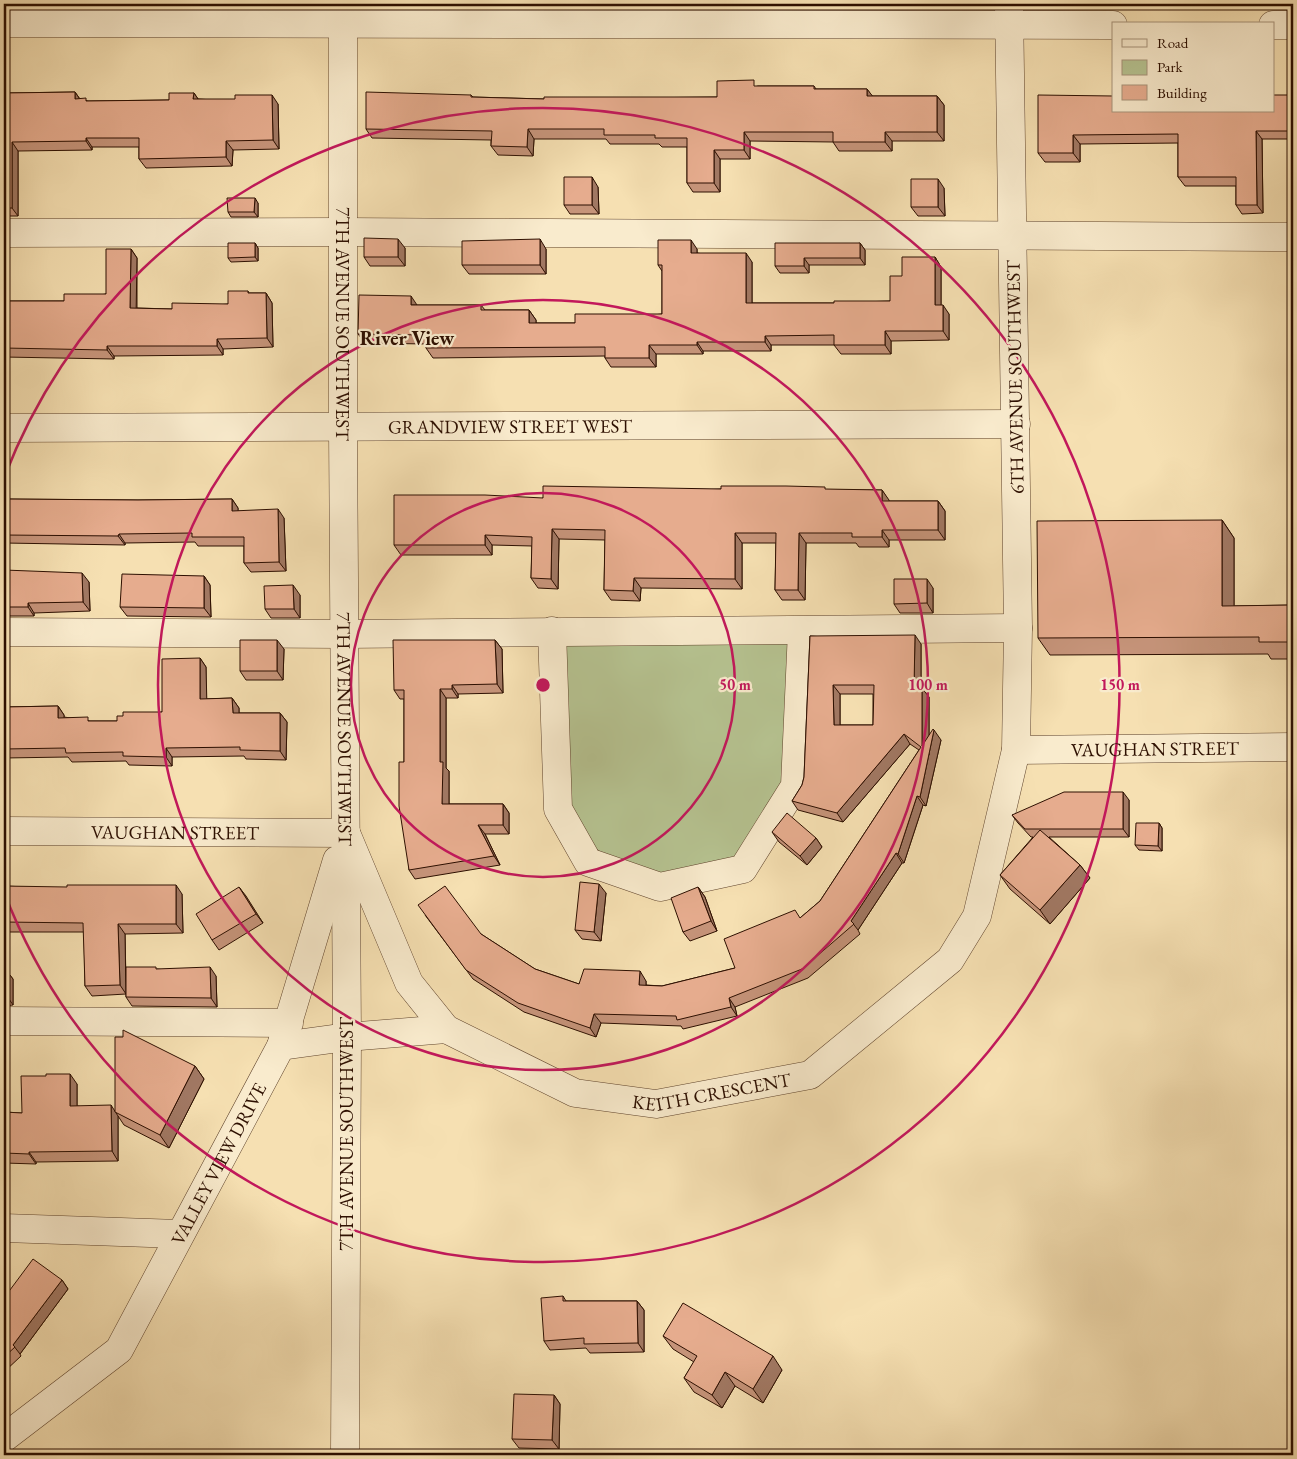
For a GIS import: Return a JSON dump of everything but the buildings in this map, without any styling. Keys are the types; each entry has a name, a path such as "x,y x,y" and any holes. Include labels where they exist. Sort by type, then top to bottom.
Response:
{"street":[{"path":"4,23 343,14 1009,14 1112,24"},
{"name":"7TH AVENUE SOUTHWEST","path":"343,14 342,427 347,1038 345,1455"},
{"name":"6TH AVENUE SOUTHWEST","path":"1009,14 1018,628 1016,750"},
{"path":"1274,25 1293,25"},
{"path":"4,233 343,232 1293,237"},
{"name":"GRANDVIEW STREET WEST","path":"4,428 1016,424"},
{"path":"4,632 344,634 1018,628"},
{"path":"552,631 558,809 588,862 660,887 743,869 795,786 802,631"},
{"name":"VAUGHAN STREET","path":"1016,750 1293,747"},
{"name":"KEITH CRESCENT","path":"346,832 409,983 446,1029 575,1093 656,1104 810,1075 950,960 978,916 1016,750"},
{"name":"VAUGHAN STREET","path":"4,831 346,832"},
{"name":"VALLEY VIEW DRIVE","path":"4,1438 119,1350 285,1034 346,832"},
{"path":"4,1021 347,1038 446,1029"},
{"path":"4,1228 180,1234"}],"green space":[{"path":"790,636 792,765 780,806 730,862 672,877 613,863 585,839 568,799 565,637"}],"district":[{"name":"River View","path":"407,338"}]}
